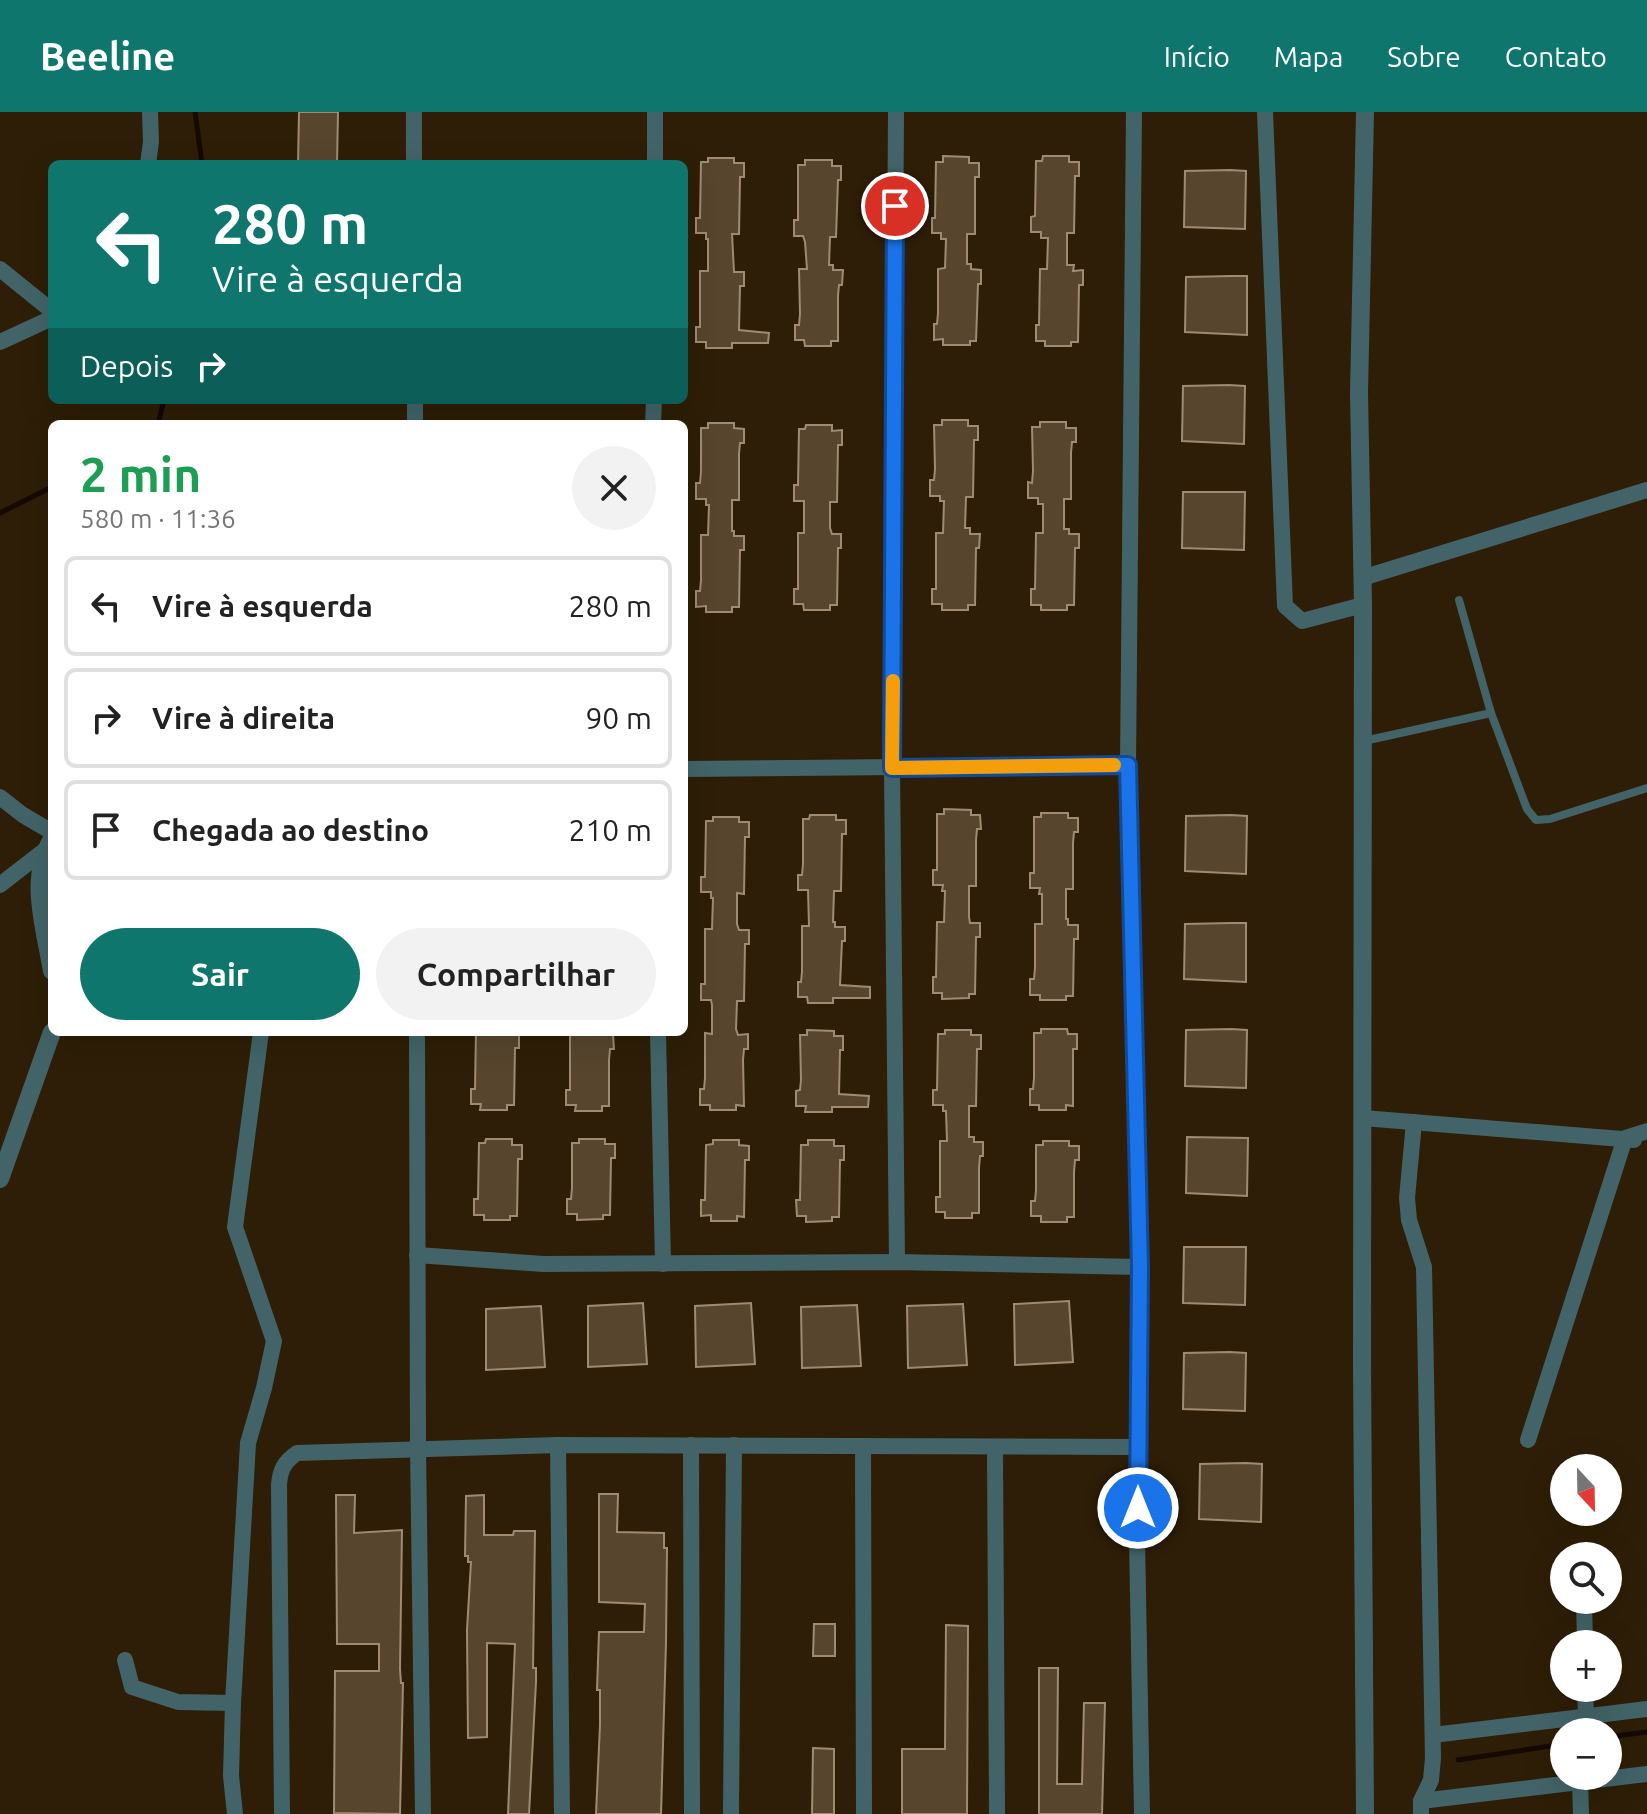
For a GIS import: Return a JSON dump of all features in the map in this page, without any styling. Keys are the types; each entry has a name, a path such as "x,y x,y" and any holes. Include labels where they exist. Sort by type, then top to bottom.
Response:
{"street":[{"path":"149,160 150,112"},
{"path":"414,112 414,160"},
{"path":"655,112 655,160"},
{"path":"896,112 892,768 897,1262"},
{"path":"1134,112 1128,765 1140,1267 1138,1447 1142,1814"},
{"path":"1265,112 1285,606 1302,621 1363,605"},
{"path":"1365,112 1359,393 1363,605 1365,1814"},
{"path":"0,269 48,308"},
{"path":"0,342 48,320"},
{"path":"1362,578 1647,490"},
{"path":"688,769 1128,765"},
{"path":"0,797 48,838"},
{"path":"0,885 48,842"},
{"path":"48,846 41,865 39,889 48,946"},
{"path":"0,1179 51,1036"},
{"path":"235,1814 231,1776 233,1703 248,1443 274,1341 235,1227 260,1036"},
{"path":"417,1036 423,1814"},
{"path":"658,1036 663,1264"},
{"path":"1363,1118 1647,1142"},
{"path":"1414,1122 1407,1198 1409,1220 1424,1267 1433,1735 1431,1780 1421,1808 1550,1787"},
{"path":"1625,1138 1647,1131"},
{"path":"1528,1440 1625,1138"},
{"path":"417,1255 543,1264 897,1262 1140,1267"},
{"path":"282,1814 280,1471 297,1453 558,1445 1138,1447"},
{"path":"558,1445 562,1814"},
{"path":"691,1445 692,1814"},
{"path":"731,1814 734,1445"},
{"path":"863,1446 864,1814"},
{"path":"995,1447 997,1814"},
{"path":"125,1660 132,1687 178,1702 233,1703"},
{"path":"1586,1702 1586,1716"},
{"path":"1433,1735 1647,1709"},
{"path":"1622,1777 1647,1774"},
{"path":"1580,1790 1581,1814"}],"lane":[{"path":"1459,600 1491,713 1527,809 1536,820 1550,819 1647,788"},
{"path":"1363,741 1491,713"}],"building":[{"path":"299,112 338,112 337,160 298,160"},
{"path":"943,156 969,157 969,163 979,163 979,177 975,177 975,234 967,234 967,264 971,264 971,269 981,270 976,341 970,341 970,345 943,345 943,339 934,340 938,313 938,269 945,268 946,239 941,239 941,233 932,233 932,218 935,218 936,162 943,162"},
{"path":"1043,156 1069,156 1069,162 1079,162 1079,176 1075,176 1074,233 1067,233 1067,265 1074,265 1073,271 1083,270 1083,285 1079,285 1078,342 1071,342 1071,346 1045,346 1045,341 1036,341 1040,269 1047,269 1048,238 1041,238 1041,232 1031,232 1031,217 1035,216 1036,161 1042,161"},
{"path":"708,158 734,158 734,163 744,163 744,177 740,177 739,234 732,234 734,272 744,272 744,286 740,286 739,330 769,333 768,343 732,343 732,348 706,348 706,342 696,342 696,327 700,327 700,271 708,271 708,239 706,233 696,233 696,218 700,218 701,162 708,162"},
{"path":"805,160 832,160 832,166 841,166 836,237 830,237 829,265 833,265 833,270 843,270 838,296 838,341 831,341 831,346 805,346 804,340 795,340 795,325 799,325 800,314 799,269 807,269 803,236 794,236 794,220 798,220 798,165 805,165"},
{"path":"1185,171 1246,171 1245,229 1184,227"},
{"path":"1247,276 1247,335 1185,332 1186,277"},
{"path":"1183,386 1245,386 1244,444 1182,441"},
{"path":"942,420 968,420 968,426 978,426 978,440 974,440 973,497 966,497 965,528 970,528 970,534 980,534 979,548 976,548 975,605 968,605 968,610 942,610 942,604 932,604 932,589 936,589 936,533 943,533 944,501 940,501 940,496 930,496 930,480 934,480 935,469 934,425 942,425"},
{"path":"1040,422 1066,422 1066,428 1076,428 1076,442 1072,442 1071,453 1071,499 1064,499 1064,529 1069,529 1069,534 1079,534 1079,548 1075,548 1074,605 1067,605 1067,610 1041,610 1041,605 1031,605 1031,589 1035,589 1036,533 1043,533 1043,504 1038,504 1038,498 1028,498 1028,482 1032,483 1033,471 1032,427 1040,427"},
{"path":"708,423 734,423 734,428 744,429 744,443 740,443 739,454 739,500 732,500 732,531 734,536 744,536 744,550 740,550 739,607 732,607 732,612 706,612 706,606 696,607 696,591 700,591 701,580 701,535 708,535 709,505 706,505 706,499 696,499 696,483 700,483 701,472 701,428 708,428"},
{"path":"806,425 832,425 832,431 842,430 842,445 838,445 837,502 830,502 830,528 832,534 841,534 841,548 838,548 837,605 830,605 830,610 804,610 803,604 794,604 794,589 798,589 798,533 804,533 804,501 794,501 794,485 798,485 799,429 805,429"},
{"path":"1183,492 1245,492 1244,550 1182,548"},
{"path":"944,809 971,810 971,815 980,815 981,829 977,829 976,840 976,886 969,886 969,917 970,923 980,923 980,937 976,937 975,994 969,994 969,998 942,999 942,993 933,993 937,922 944,922 945,891 942,891 943,885 933,885 933,870 937,870 937,814 944,814"},
{"path":"1041,813 1068,813 1068,818 1078,818 1078,832 1074,832 1073,843 1073,889 1066,889 1066,919 1068,925 1078,925 1078,939 1074,939 1073,996 1066,996 1066,1000 1040,1000 1040,995 1030,995 1030,979 1034,979 1035,968 1035,924 1042,924 1040,888 1030,888 1030,873 1034,873 1034,817 1041,817"},
{"path":"810,815 836,815 836,820 846,820 846,834 842,834 841,891 834,891 833,922 835,927 845,927 840,985 870,987 870,998 833,998 833,1003 808,1003 807,997 798,997 802,971 802,926 809,926 808,890 798,890 798,875 802,875 803,864 803,819 809,819"},
{"path":"1186,816 1247,816 1246,874 1185,871"},
{"path":"713,817 739,817 739,822 749,822 749,837 745,837 744,894 737,893 737,924 739,930 749,930 749,944 745,944 744,1001 737,1001 736,1029 738,1035 748,1034 748,1049 744,1049 743,1060 744,1106 736,1105 736,1110 710,1110 710,1105 700,1105 700,1089 704,1089 705,1078 705,1033 712,1034 711,1000 701,1000 701,984 705,984 705,929 712,929 713,898 711,892 701,892 701,877 705,877 706,821 713,821"},
{"path":"1246,923 1246,982 1184,979 1185,924"},
{"path":"1041,1029 1067,1029 1068,1034 1077,1034 1077,1049 1073,1049 1073,1106 1066,1105 1066,1110 1039,1110 1039,1105 1030,1105 1034,1078 1034,1033 1041,1033"},
{"path":"807,1030 834,1031 834,1036 843,1036 839,1094 869,1096 868,1107 832,1107 832,1112 805,1112 806,1106 796,1106 796,1091 800,1090 801,1080 800,1035 807,1035"},
{"path":"945,1030 971,1030 971,1035 981,1035 981,1049 977,1049 976,1106 969,1106 969,1137 974,1137 974,1142 983,1142 979,1168 979,1213 972,1213 972,1218 945,1218 945,1212 936,1212 936,1197 940,1197 940,1141 947,1141 946,1111 943,1111 943,1105 933,1105 933,1090 937,1090 938,1034 945,1034"},
{"path":"1186,1030 1247,1030 1246,1088 1185,1086"},
{"path":"476,1036 519,1036 519,1048 515,1048 514,1105 507,1105 507,1110 480,1110 481,1104 471,1104 471,1089 475,1089"},
{"path":"570,1036 613,1036 614,1049 610,1049 609,1060 609,1106 602,1106 602,1111 575,1111 576,1105 566,1105 566,1090 570,1090"},
{"path":"1187,1137 1248,1138 1247,1196 1186,1193"},
{"path":"486,1139 512,1139 512,1145 522,1145 522,1159 518,1159 517,1216 510,1216 510,1220 484,1220 484,1215 474,1215 474,1199 478,1199 479,1143 485,1143"},
{"path":"579,1139 605,1139 605,1144 615,1144 615,1158 611,1158 610,1215 603,1215 603,1219 577,1220 577,1214 567,1214 567,1199 571,1199 572,1188 572,1143 579,1143"},
{"path":"713,1140 739,1140 739,1145 749,1146 749,1160 745,1160 744,1217 737,1216 737,1221 711,1221 711,1215 701,1216 701,1200 705,1200 706,1145 713,1144"},
{"path":"808,1140 834,1140 834,1146 844,1146 844,1160 840,1160 839,1217 832,1217 832,1221 806,1222 806,1216 797,1216 801,1145 808,1145"},
{"path":"1043,1141 1069,1141 1069,1146 1079,1146 1079,1160 1075,1160 1074,1172 1074,1217 1067,1217 1067,1222 1041,1222 1041,1216 1031,1216 1031,1201 1035,1201 1036,1190 1036,1145 1043,1145"},
{"path":"1184,1247 1246,1247 1245,1305 1183,1303"},
{"path":"1069,1301 1073,1362 1015,1365 1014,1304"},
{"path":"643,1303 647,1364 588,1367 588,1306"},
{"path":"751,1303 755,1364 696,1367 695,1306"},
{"path":"963,1304 967,1365 908,1368 907,1306"},
{"path":"857,1305 861,1366 802,1368 801,1307"},
{"path":"541,1306 545,1367 486,1370 486,1309"},
{"path":"1184,1353 1246,1353 1245,1411 1183,1409"},
{"path":"1200,1464 1262,1464 1261,1522 1199,1519"},
{"path":"599,1494 618,1494 617,1532 664,1533 664,1548 667,1548 661,1814 596,1814 600,1725 600,1690 597,1690 599,1632 644,1632 645,1604 599,1602"},
{"path":"336,1495 355,1495 354,1533 402,1530 400,1814 334,1813 335,1671 379,1671 379,1644 337,1644"},
{"path":"484,1495 484,1535 535,1531 533,1668 536,1668 536,1682 529,1814 508,1814 515,1644 487,1643 487,1737 468,1738 467,1630 471,1562 465,1556 466,1496"},
{"path":"814,1624 835,1624 835,1656 813,1656"},
{"path":"946,1625 968,1626 967,1814 902,1814 902,1749 945,1749"},
{"path":"1039,1668 1058,1668 1057,1784 1082,1784 1084,1703 1105,1703 1102,1814 1039,1814"},
{"path":"813,1748 834,1749 834,1814 812,1814"}],"waterway":[{"path":"195,112 201,160"},
{"path":"159,420 163,404"},
{"path":"0,513 48,489"},
{"path":"1622,1735 1647,1732"},
{"path":"1458,1760 1550,1746"}],"slow traffic":[{"path":"893,681 892,768 1114,765"}],"route":[{"path":"895,206 892,768 1128,765 1140,1267 1138,1508"}]}
